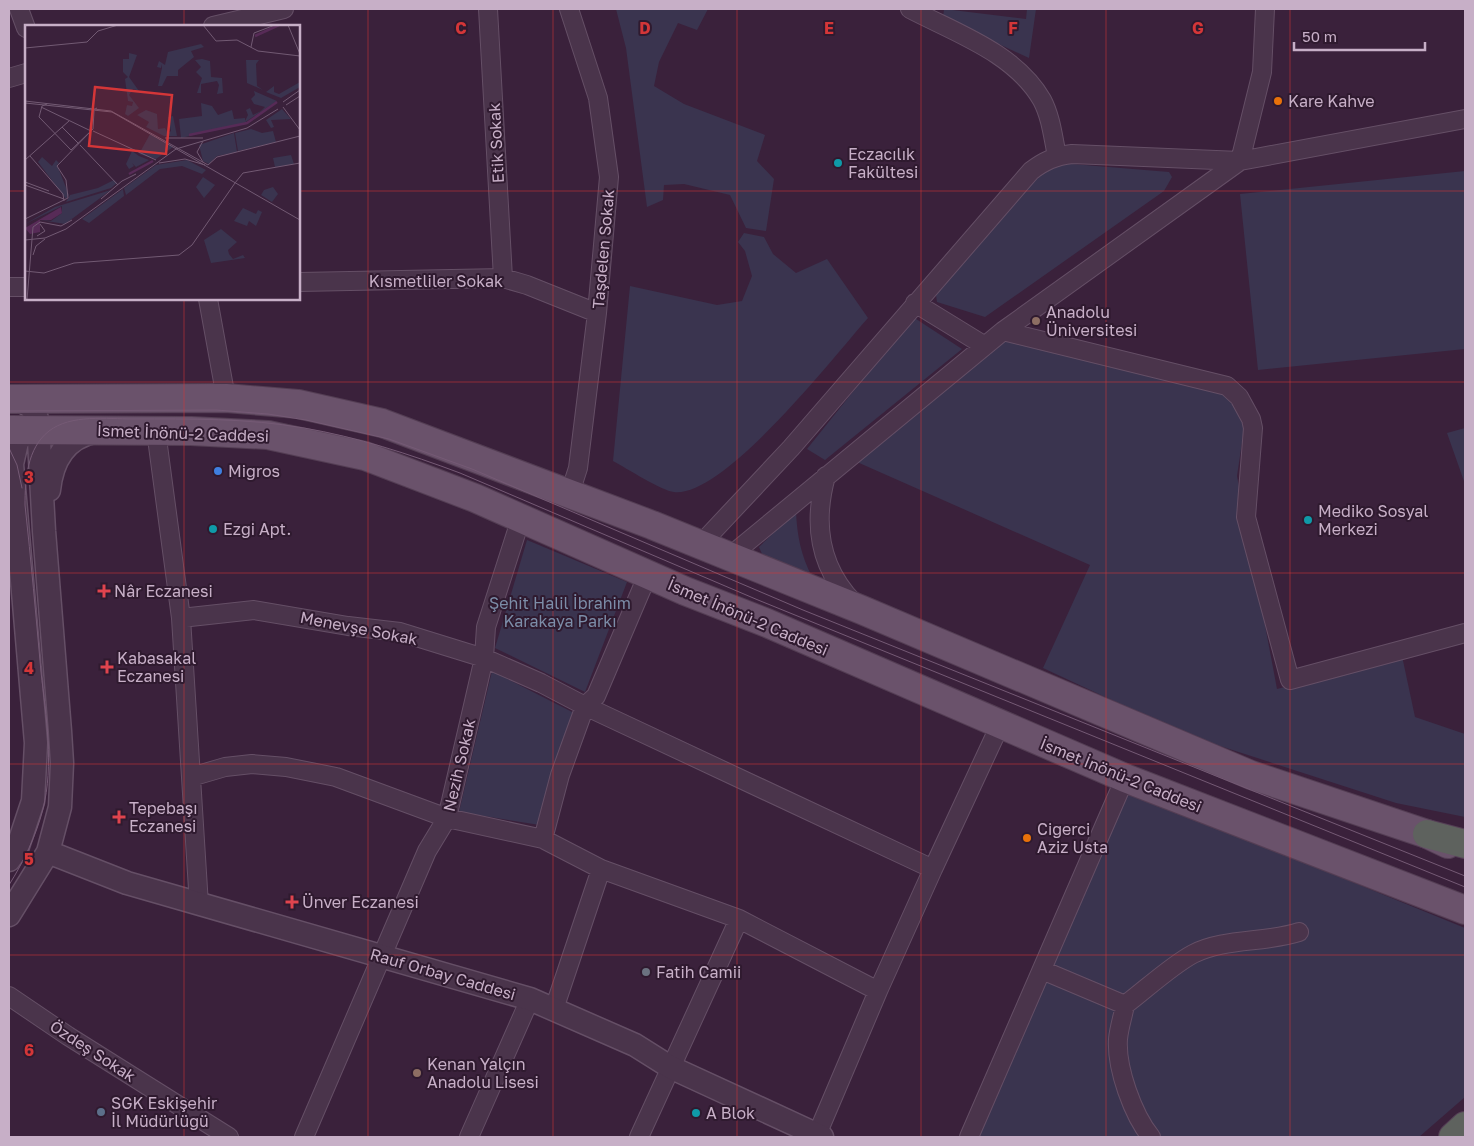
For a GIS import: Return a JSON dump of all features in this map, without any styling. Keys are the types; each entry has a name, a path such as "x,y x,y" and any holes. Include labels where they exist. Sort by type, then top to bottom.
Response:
{"highway":[{"path":"1428,834 1465,844"},
{"path":"1453,1137 1465,1126"}],"main road":[{"name":"İsmet İnönü-2 Caddesi","path":"10,398 226,398 298,404 382,423 570,493 862,610 1251,775 1428,834 1465,852"},
{"name":"İsmet İnönü-2 Caddesi","path":"28,426 268,435 365,456 475,498 1125,778 1465,910"}],"street":[{"path":"19,9 25,25"},
{"path":"217,25 284,9"},
{"name":"Etik Sokak","path":"488,9 503,278"},
{"name":"Taşdelen Sokak","path":"569,9 598,98 609,177 597,313 578,468 570,493"},
{"path":"910,9 997,54 1016,67 1031,83 1043,102 1051,124 1057,156"},
{"path":"729,557 1003,332 1240,161 1262,72 1265,9"},
{"path":"9,78 25,73"},
{"path":"700,545 791,448 1031,171 1057,156 1072,154 1240,161 1465,119"},
{"name":"Kısmetliler Sokak","path":"300,282 503,278 597,313"},
{"path":"9,287 25,287"},
{"path":"208,300 226,398"},
{"path":"915,303 985,346"},
{"path":"1003,332 1227,386 1239,397 1248,411 1253,428 1246,516 1290,680 1465,633"},
{"path":"9,915 48,852 60,807 62,763 44,531 28,426 30,405 10,398"},
{"path":"11,852 33,801 36,743 14,554 11,466 17,442 28,426 52,403 72,398"},
{"path":"44,531 50,481 64,448 78,437 110,430"},
{"path":"156,431 181,618 199,905"},
{"path":"826,476 819,508 818,524 822,549 831,572 844,593 862,610"},
{"name":"Nezih Sokak","path":"304,1137 428,850 447,818 484,658 486,627 521,518"},
{"path":"543,839 560,775 585,706 596,696 648,574"},
{"name":"Menevşe Sokak","path":"181,618 254,610 348,626 400,632 484,658 541,683 585,706 933,869"},
{"path":"818,1136 878,991 1000,725"},
{"path":"191,777 225,767 252,764 286,767 336,777 447,818 543,839 600,869 740,919 878,991"},
{"path":"969,1137 1125,778"},
{"name":"Rauf Orbay Caddesi","path":"48,852 127,883 199,905 530,999 635,1045 670,1067 818,1136"},
{"path":"554,1009 600,869"},
{"path":"639,1137 740,919"},
{"path":"1151,1137 1145,1130 1124,1077 1118,1040 1125,1005 1194,954 1220,945 1280,938 1299,932"},
{"path":"1042,970 1125,1005"},
{"name":"Özdeş Sokak","path":"9,996 68,1036 229,1137"},
{"path":"469,1137 530,999"}],"green space":[{"path":"616,9 708,9 697,30 678,23 659,62 654,86 684,104 765,135 757,161 774,179 766,231 746,228 730,195 684,184 664,185 663,200 647,207 626,48"},
{"path":"944,9 1026,19 1027,9 1036,9 1029,58 943,18"},
{"path":"1060,163 1169,172 1172,177 1164,191 985,317 937,302 935,287 1027,181"},
{"path":"1465,171 1465,349 1258,370 1240,194"},
{"path":"744,233 764,237 773,254 796,273 827,259 868,318 805,391 749,449 721,473 695,488 674,492 668,491 613,461 630,286 717,305 742,301 752,276 745,251 738,242"},
{"path":"913,317 962,349 825,460 807,449"},
{"path":"1004,340 1219,391 1228,397 1240,411 1244,429 1237,476 1277,689 1402,656 1415,717 1465,734 1465,817 1396,803 1189,736 1043,668 1090,565 857,462"},
{"path":"1465,428 1465,484 1447,433"},
{"path":"796,511 800,545 812,577 762,554 759,547"},
{"name":"Şehit Halil İbrahim Karakaya Parkı","path":"527,540 627,582 585,692 495,648"},
{"path":"492,671 576,714 546,826 459,812"},
{"path":"1129,791 1465,928 1465,1097 1419,1137 977,1137"}],"tram line":[{"path":"9,411 216,410 268,414 306,420 389,439 472,469 803,610 1465,876"},
{"path":"9,885 25,858 37,829 46,792 49,758 25,505 27,475 36,446 49,431 68,422 101,418 261,422 344,436 422,459 460,473 758,600 1465,887"},
{"path":"9,448 17,465 22,488"}],"place":[{"name":"Kare Kahve","path":"1278,101"},
{"name":"Eczacılık Fakültesi","path":"838,163"},
{"name":"Anadolu Üniversitesi","path":"1036,321"},
{"name":"Migros","path":"218,471"},
{"name":"Mediko Sosyal Merkezi","path":"1308,520"},
{"name":"Ezgi Apt.","path":"213,529"},
{"name":"Nâr Eczanesi","path":"104,591"},
{"name":"Kabasakal Eczanesi","path":"107,667"},
{"name":"Tepebaşı Eczanesi","path":"119,817"},
{"name":"Cigerci Aziz Usta","path":"1027,838"},
{"name":"Ünver Eczanesi","path":"292,902"},
{"name":"Fatih Camii","path":"646,972"},
{"name":"Kenan Yalçın Anadolu Lisesi","path":"417,1073"},
{"name":"SGK Eskişehir İl Müdürlüğü","path":"101,1112"},
{"name":"A Blok","path":"696,1113"}]}
